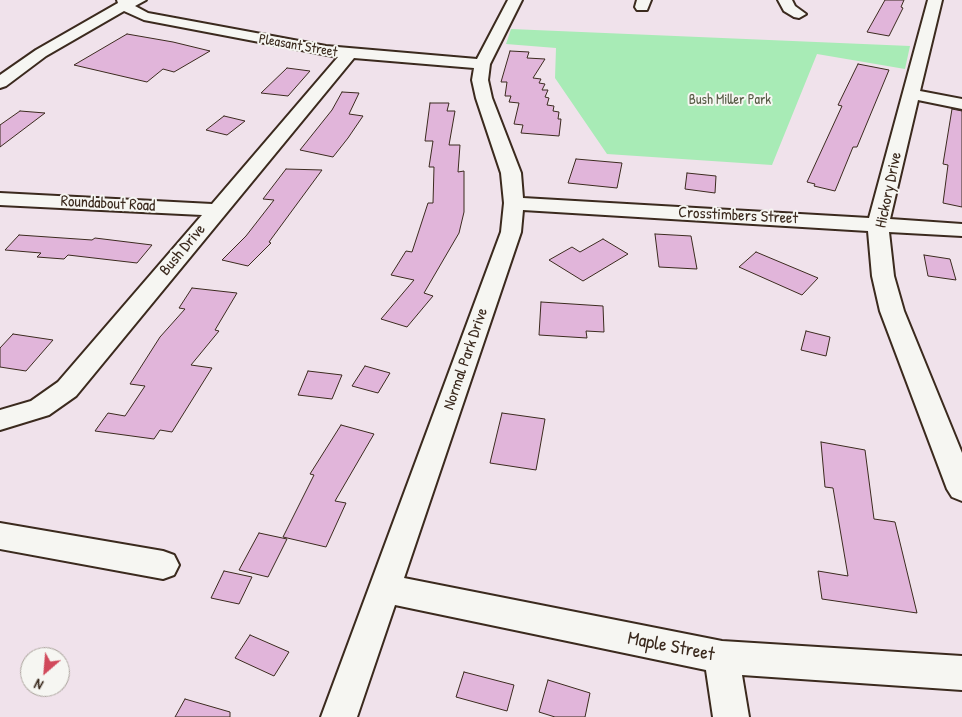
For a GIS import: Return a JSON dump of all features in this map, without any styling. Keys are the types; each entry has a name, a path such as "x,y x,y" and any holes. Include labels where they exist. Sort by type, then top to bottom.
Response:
{"street":[{"name":"Normal Park Drive","path":"339,717 511,232 514,203 511,173 484,98 480,80 482,64 515,0"},
{"path":"785,0 788,8 798,14"},
{"name":"Hickory Drive","path":"935,0 878,225 883,276 892,311 962,489"},
{"name":"Pleasant Street","path":"129,2 144,16 348,55 482,64"},
{"path":"0,83 41,52 129,2"},
{"name":"Bush Drive","path":"3,423 40,408 67,389 348,55"},
{"path":"912,94 962,104"},
{"name":"Roundabout Road","path":"0,199 217,210"},
{"name":"Crosstimbers Street","path":"514,203 962,230"},
{"path":"0,536 164,565"},
{"name":"Maple Street","path":"385,589 722,657 962,673"},
{"path":"722,657 731,717"}],"green space":[{"name":"Bush Miller Park","path":"511,29 910,46 905,69 817,54 772,165 607,154 555,78 556,48 506,44"}],"building":[{"path":"885,0 904,0 901,7 903,8 889,36 867,32"},
{"path":"127,34 210,51 174,72 163,69 147,82 74,65"},
{"path":"510,51 529,52 527,58 545,59 533,78 541,79 539,83 545,84 542,90 548,90 545,97 549,98 547,105 554,106 553,111 559,112 558,119 561,119 559,136 521,133 523,125 514,124 519,103 509,102 511,96 505,96 507,82 501,82"},
{"path":"858,64 889,70 857,147 853,147 835,191 814,186 815,184 807,182 842,106 838,105"},
{"path":"287,68 310,71 288,96 261,93"},
{"path":"342,92 359,93 349,114 363,116 348,138 333,157 300,150 332,110"},
{"path":"430,103 449,103 447,111 455,111 449,145 460,145 458,172 464,171 464,212 459,233 424,293 433,296 407,327 381,319 414,280 391,275 406,251 412,252 428,203 433,203 434,167 429,167 433,141 425,141"},
{"path":"952,109 962,111 962,207 943,203 948,165 943,164"},
{"path":"20,111 45,113 0,147 0,125"},
{"path":"224,116 245,121 227,135 206,130"},
{"path":"576,159 622,163 617,188 568,183"},
{"path":"286,169 322,170 269,242 271,243 248,266 222,260 246,236 274,200 263,199"},
{"path":"687,173 716,176 715,193 685,189"},
{"path":"655,234 691,236 697,269 659,267"},
{"path":"19,235 92,240 95,238 152,245 137,263 68,255 64,259 37,257 41,253 5,250"},
{"path":"603,239 628,254 583,281 549,260 572,247 580,252"},
{"path":"756,252 818,278 802,295 739,267"},
{"path":"924,255 950,259 956,280 928,276"},
{"path":"192,288 237,293 215,330 219,331 191,365 212,368 172,432 160,430 154,439 95,431 108,413 125,416 145,386 130,384 160,337 185,309 179,308"},
{"path":"541,302 603,306 604,332 586,331 587,338 539,335"},
{"path":"806,331 830,337 826,356 801,350"},
{"path":"13,334 53,340 26,371 0,367 0,348"},
{"path":"365,366 390,373 378,393 352,386"},
{"path":"308,371 342,375 332,399 298,395"},
{"path":"502,413 545,419 536,470 490,463"},
{"path":"341,425 374,434 335,501 346,503 326,547 283,537 314,475 310,474"},
{"path":"821,442 865,450 874,519 895,522 917,613 822,599 818,571 848,576 833,488 825,487"},
{"path":"259,533 287,539 268,577 239,570"},
{"path":"224,571 252,577 239,604 211,598"},
{"path":"250,635 289,652 274,676 235,658"},
{"path":"464,672 514,685 507,711 456,697"},
{"path":"548,680 590,693 585,717 555,717 539,712"},
{"path":"185,699 230,712 230,717 175,717"}]}
